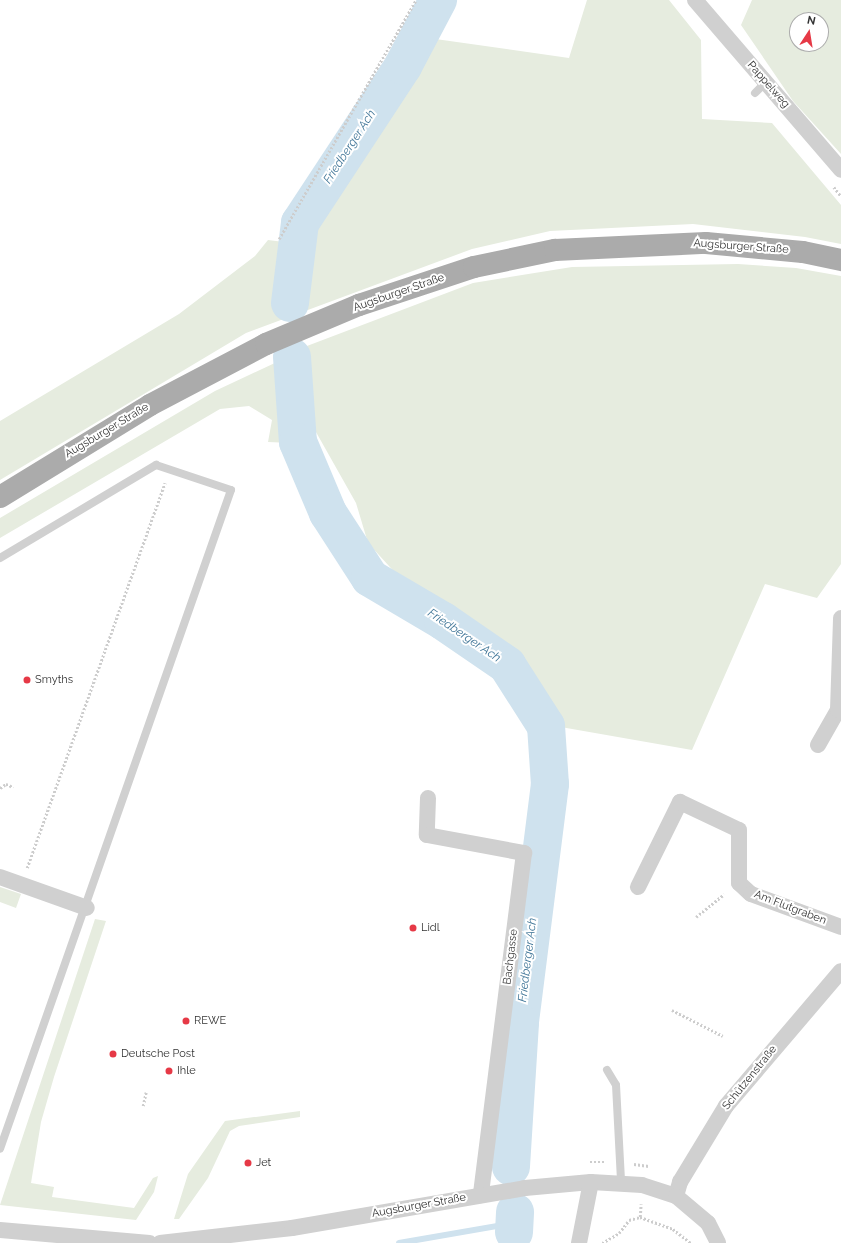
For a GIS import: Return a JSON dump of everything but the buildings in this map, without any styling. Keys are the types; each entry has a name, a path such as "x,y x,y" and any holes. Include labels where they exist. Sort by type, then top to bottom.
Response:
{"main road":[{"name":"Augsburger Straße","path":"0,497 150,405 266,344 304,327 474,267 555,250 706,243 803,252 841,260"}],"street":[{"name":"Pappelweg","path":"695,0 760,88 841,170"},
{"path":"818,745 838,710 841,618"},
{"name":"Bachgasse","path":"428,798 427,835 524,854 480,1195"},
{"path":"638,887 680,802 739,830 739,882"},
{"path":"0,877 87,908"},
{"name":"Am Flutgraben","path":"739,882 751,894 841,928"},
{"name":"Schützenstraße","path":"676,1196 680,1182 726,1106 841,971"},
{"path":"579,1243 591,1182"},
{"name":"Augsburger Straße","path":"160,1243 208,1241 525,1188 591,1182 621,1182 659,1188 676,1196 708,1223 718,1243"},
{"path":"0,1230 44,1236 149,1243"},
{"path":"25,1243 44,1236"}],"lane":[{"path":"0,558 156,465 231,490 87,908 0,1149"},
{"path":"607,1070 616,1085 621,1182"}],"path":[{"path":"279,239 416,0"},
{"path":"26,872 171,470"},
{"path":"0,788 6,784 13,787"},
{"path":"696,916 739,882"},
{"path":"672,1010 723,1036"},
{"path":"143,1106 146,1092"},
{"path":"602,1243 619,1233 630,1220 640,1217 673,1229 691,1243"}],"shaded area":[{"path":"587,0 669,0 701,40 702,119 772,123 841,205 841,244 805,237 693,224 550,231 472,249 246,333 0,480 0,421 179,314 255,256 268,240 284,242 400,34 569,58"},
{"path":"752,0 841,0 841,154 793,101 741,25"},
{"path":"738,264 796,268 841,276 841,564 817,598 765,584 692,750 555,726 530,668 399,577 368,543 356,503 312,425 299,349 473,283 572,267"},
{"path":"277,362 292,443 268,442 272,420 249,406 220,409 0,538 0,518 215,391"},
{"path":"0,887 21,894 16,908 0,902"},
{"path":"95,919 106,921 54,1077 41,1122 31,1183 54,1187 52,1197 134,1208 153,1178 158,1176 154,1192 136,1220 0,1205"},
{"path":"300,1111 300,1117 239,1126 230,1131 208,1178 179,1219 174,1219 188,1174 225,1121"}],"waterway":[{"name":"Friedberger Ach","path":"290,303 300,223 403,66 438,0"},
{"name":"Friedberger Ach","path":"292,357 298,442 328,513 370,578 443,621 507,665 546,726 550,784 520,1023 511,1167"},
{"name":"Friedberger Ach","path":"514,1232 515,1212"},
{"path":"399,1243 515,1223"}],"place":[{"name":"Smyths","path":"27,680"},
{"name":"Lidl","path":"413,928"},
{"name":"REWE","path":"186,1021"},
{"name":"Deutsche Post","path":"113,1054"},
{"name":"Ihle","path":"169,1071"},
{"name":"Jet","path":"248,1163"}]}
